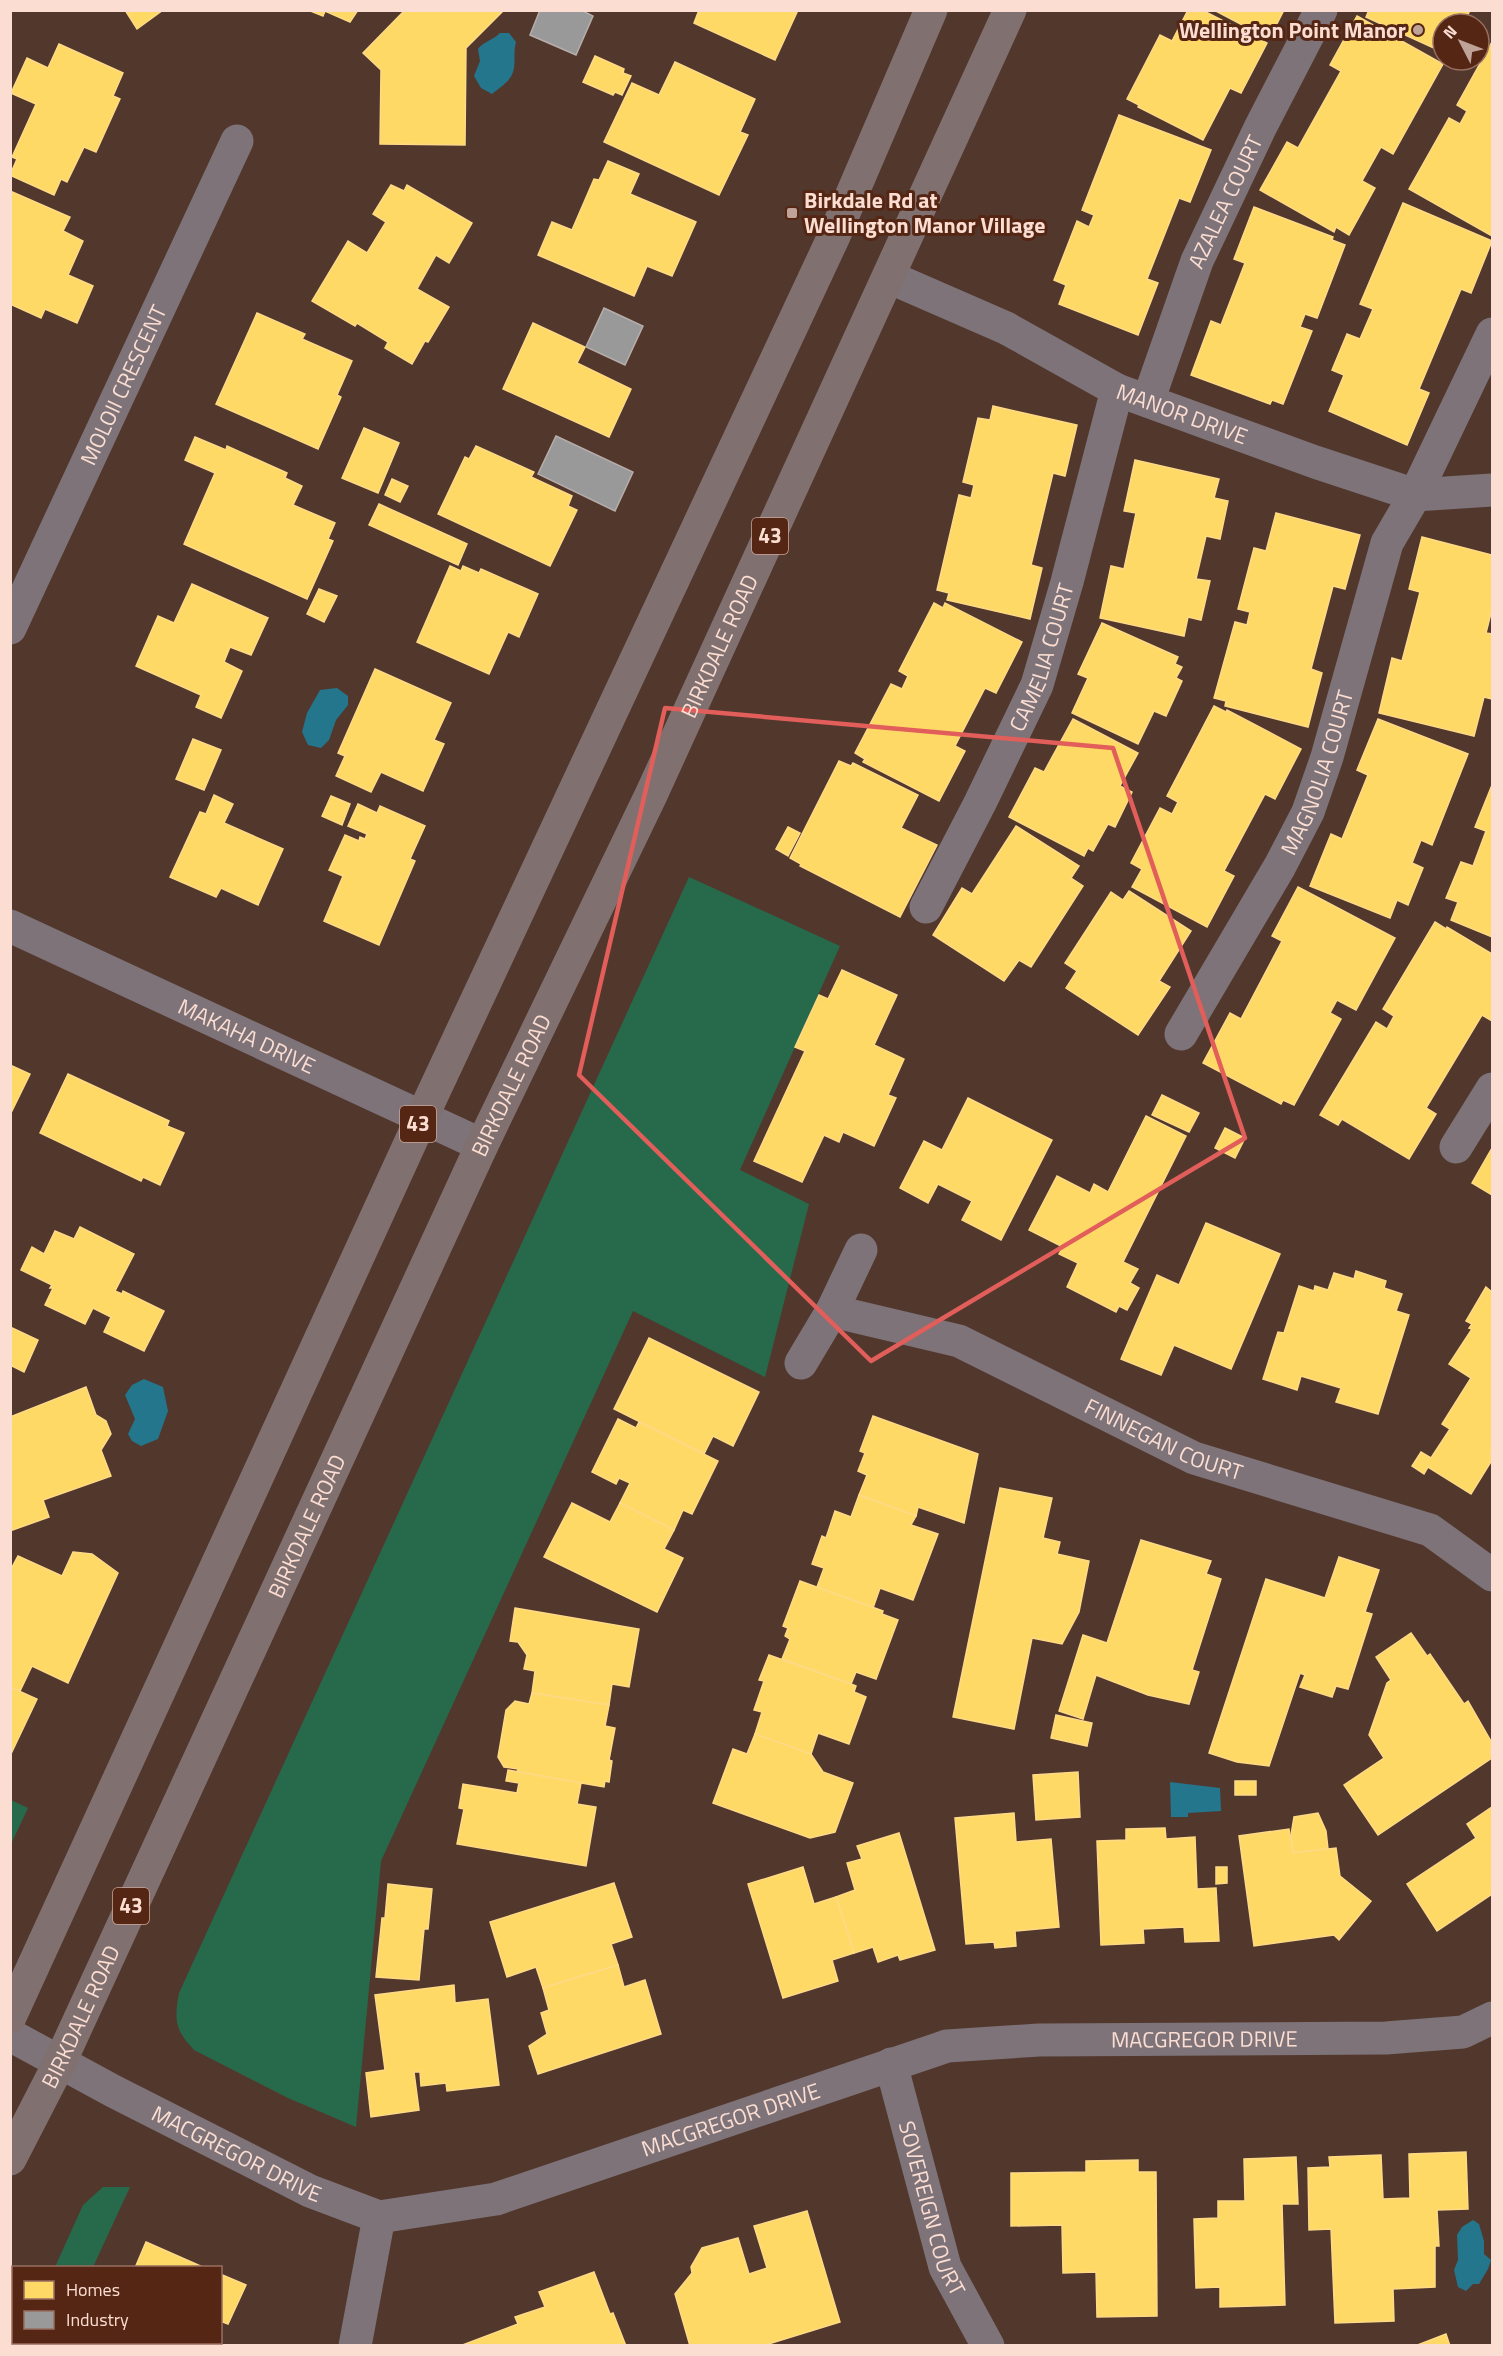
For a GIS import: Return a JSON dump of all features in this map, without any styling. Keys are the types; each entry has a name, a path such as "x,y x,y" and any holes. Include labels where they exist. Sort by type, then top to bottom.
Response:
{"main road":[{"name":"43","path":"10,2017 422,1117 829,247 930,10"},
{"name":"BIRKDALE ROAD","path":"10,2159 60,2062 482,1145 651,795 1010,10"}],"street":[{"name":"AZALEA COURT","path":"1148,400 1197,261 1260,128 1321,10"},
{"name":"MOLOII CRESCENT","path":"10,628 237,141"},
{"name":"MANOR DRIVE","path":"889,277 1006,328 1117,390 1314,462 1415,495 1492,490"},
{"name":"MAGNOLIA COURT","path":"1180,1034 1280,866 1308,812 1328,757 1387,543 1415,495 1492,334"},
{"name":"CAMELIA COURT","path":"926,907 1037,685 1067,582 1117,390"},
{"name":"MAKAHA DRIVE","path":"10,926 482,1145"},
{"path":"1456,1147 1492,1089"},
{"path":"801,1363 832,1311 861,1250"},
{"name":"FINNEGAN COURT","path":"832,1311 959,1341 1194,1458 1430,1530 1492,1575"},
{"name":"MACGREGOR DRIVE","path":"10,2035 310,2191 379,2217 496,2199 946,2046 1039,2040 1386,2038 1463,2032 1492,2019"},
{"name":"SOVEREIGN COURT","path":"891,2064 945,2267 988,2346"},
{"path":"355,2346 379,2217"}],"highlighted area":[{"path":"665,708 1113,748 1245,1138 871,1361 579,1075"}],"green space":[{"path":"689,877 840,946 740,1170 809,1204 765,1377 633,1311 381,1861 356,2127 288,2098 194,2050 183,2036 178,2024 179,1993"},
{"path":"11,1800 28,1808 11,1844"},
{"path":"103,2187 130,2187 93,2266 55,2266 83,2205"}],"water":[{"path":"500,33 509,33 516,42 514,69 512,76 492,94 481,88 474,76 480,61 478,49"},
{"path":"337,688 348,696 348,705 336,720 329,740 321,748 308,745 302,732 307,713 320,690"},
{"path":"144,1379 163,1387 168,1411 158,1439 141,1446 132,1441 128,1434 135,1419 125,1395 132,1385"},
{"path":"1170,1782 1220,1788 1221,1811 1188,1813 1188,1817 1171,1817"},
{"path":"1473,2220 1479,2224 1484,2241 1484,2254 1491,2260 1479,2284 1473,2284 1466,2291 1458,2287 1454,2270 1458,2260 1457,2235 1462,2227"}],"building: Homes":[{"path":"125,10 163,10 137,29"},
{"path":"308,10 358,10 350,22 325,11 323,16"},
{"path":"405,10 504,10 466,48 465,145 380,144 381,70 363,53"},
{"path":"699,10 798,10 775,60 694,23"},
{"path":"1188,10 1202,10 1267,43 1241,93 1230,88 1203,140 1138,107 1139,105 1127,99 1160,35 1172,41"},
{"path":"1214,10 1284,10 1269,39"},
{"name":"Wellington Point Manor","path":"1369,10 1470,10 1469,12 1431,12 1431,47 1366,17"},
{"path":"1357,16 1431,57 1431,72 1439,72 1393,154 1381,147 1362,181 1375,188 1349,235 1336,227 1334,232 1260,190 1287,142 1298,148 1341,71 1330,65"},
{"path":"1492,42 1492,236 1409,189 1449,118 1460,124 1467,111 1457,105 1475,72 1491,72"},
{"path":"59,44 123,73 113,96 120,99 96,152 84,147 67,182 61,179 54,195 10,175 17,159 12,157 36,104 11,93 27,58 48,68"},
{"path":"595,56 624,69 623,73 631,76 622,95 615,92 613,95 583,82"},
{"path":"675,62 755,99 740,132 748,135 719,195 604,142 632,83 659,95"},
{"path":"1119,115 1211,150 1190,202 1179,198 1147,279 1158,283 1138,335 1059,304 1066,285 1054,280 1077,221 1089,227 1094,215 1082,210"},
{"path":"608,161 639,174 630,194 696,222 672,276 647,266 634,296 538,255 552,222 572,230 594,179 599,180"},
{"path":"391,185 404,191 407,185 472,223 449,263 436,255 417,289 449,307 412,364 385,348 388,342 357,323 355,326 312,301 348,241 367,253 386,222 373,214"},
{"path":"10,191 70,217 63,231 83,241 68,275 93,286 77,323 45,309 41,318 10,304"},
{"path":"1403,203 1492,241 1471,293 1461,289 1419,389 1429,393 1407,445 1329,411 1344,375 1332,370 1347,334 1360,339 1373,309 1360,304"},
{"path":"1254,207 1333,237 1332,240 1345,245 1317,318 1305,314 1300,327 1312,331 1283,404 1272,400 1270,404 1191,375 1211,321 1221,325 1245,263 1234,259"},
{"path":"257,313 305,334 302,339 352,361 337,395 341,397 318,449 216,404"},
{"path":"533,323 585,347 577,363 631,389 609,437 503,389"},
{"path":"993,406 1077,425 1065,476 1053,473 1031,565 1042,568 1030,619 947,600 949,593 937,590 959,495 971,498 974,485 963,482 978,418 990,420"},
{"path":"364,428 399,443 378,493 342,478"},
{"path":"195,437 226,450 227,446 287,473 285,478 302,486 293,505 335,523 328,539 333,541 307,599 184,544 215,473 185,460"},
{"path":"476,446 534,472 531,477 572,496 568,506 577,510 550,566 438,514 465,457 469,459"},
{"path":"1135,460 1219,479 1214,498 1228,501 1220,539 1206,536 1196,579 1210,581 1201,620 1188,617 1184,636 1100,618 1111,566 1124,569 1136,513 1124,511"},
{"path":"392,479 408,486 400,502 385,495"},
{"path":"379,504 467,544 458,565 369,525"},
{"path":"1276,513 1360,535 1345,589 1333,586 1311,669 1322,673 1308,727 1225,706 1226,701 1214,698 1235,622 1247,625 1250,612 1238,609 1254,548 1266,551"},
{"path":"1422,537 1492,555 1492,614 1486,633 1492,634 1492,699 1484,697 1474,736 1379,713 1392,658 1402,661 1420,592 1409,589"},
{"path":"450,566 461,571 463,566 479,573 481,569 538,594 519,637 508,632 489,674 417,642"},
{"path":"192,584 268,618 251,655 230,647 224,662 242,671 221,718 196,707 201,695 136,666 158,616 174,623"},
{"path":"319,589 337,596 324,622 307,614"},
{"path":"934,603 943,608 945,603 1022,642 996,693 985,688 955,746 965,751 939,801 863,762 865,759 855,753 891,684 902,689 908,676 899,671"},
{"path":"1102,623 1178,657 1175,664 1182,667 1176,678 1182,681 1166,716 1154,711 1138,744 1072,713 1088,678 1078,674"},
{"path":"375,669 451,703 434,740 444,744 423,791 381,772 371,792 336,776 345,756 338,753"},
{"path":"1214,706 1226,712 1227,710 1301,749 1275,799 1265,794 1224,871 1234,876 1207,927 1132,887 1142,869 1131,863 1160,808 1172,814 1178,802 1167,796"},
{"path":"1073,719 1138,753 1120,786 1132,792 1115,827 1108,824 1093,851 1088,848 1084,856 1009,817 1035,768 1044,772"},
{"path":"1378,719 1468,754 1432,845 1421,840 1412,863 1423,868 1408,905 1397,900 1390,918 1310,886 1331,834 1342,839 1368,775 1357,770"},
{"path":"193,739 221,750 204,790 176,779"},
{"path":"839,761 851,766 853,763 918,795 901,828 937,845 900,917 800,866 801,864 790,858"},
{"path":"1492,785 1492,937 1451,920 1458,902 1446,898 1461,862 1473,866 1486,831 1475,827"},
{"path":"214,795 233,804 224,823 283,849 258,905 221,888 216,897 170,877 200,812 206,814"},
{"path":"331,796 350,804 342,825 322,816"},
{"path":"358,804 377,813 380,806 425,826 410,859 415,861 379,945 324,921 343,876 329,870 345,835 359,841 360,837 365,839 367,834 348,826"},
{"path":"1016,826 1079,866 1071,878 1083,886 1031,967 1019,960 1004,981 933,935 962,888 972,894"},
{"path":"788,827 800,833 788,856 776,849"},
{"path":"1298,887 1395,938 1356,1010 1337,1000 1330,1013 1341,1019 1294,1105 1283,1100 1281,1104 1203,1063 1230,1013 1241,1019 1282,941 1272,936"},
{"path":"1129,891 1191,931 1159,981 1170,987 1138,1035 1066,988 1077,971 1065,963 1111,892 1123,900"},
{"path":"1435,922 1492,954 1492,1021 1482,1015 1426,1108 1436,1114 1409,1159 1342,1119 1338,1125 1320,1115 1376,1022 1387,1029 1394,1016 1383,1009"},
{"path":"842,970 897,995 874,1045 904,1059 888,1095 896,1098 874,1146 843,1132 839,1142 824,1135 802,1182 754,1161 805,1051 795,1047 819,995 828,999"},
{"path":"10,1065 30,1074 10,1115"},
{"path":"68,1074 169,1121 167,1126 184,1133 160,1185 143,1177 141,1181 40,1133"},
{"path":"1162,1095 1199,1113 1189,1132 1152,1115"},
{"path":"968,1098 1052,1140 1001,1240 962,1220 972,1201 938,1184 928,1203 900,1188 924,1141 942,1150"},
{"path":"1146,1116 1186,1136 1123,1262 1138,1269 1130,1283 1139,1288 1127,1310 1119,1306 1116,1312 1067,1287 1078,1263 1059,1254 1063,1247 1029,1230 1057,1176 1090,1193 1094,1184 1108,1192"},
{"path":"1225,1128 1245,1138 1235,1158 1215,1148"},
{"path":"1492,1148 1492,1195 1472,1183"},
{"path":"1206,1223 1280,1254 1231,1369 1174,1345 1161,1375 1121,1359 1157,1275 1179,1285"},
{"path":"80,1227 134,1254 115,1291 122,1294 123,1291 164,1311 144,1351 104,1332 111,1317 93,1308 85,1324 45,1305 53,1288 50,1288 52,1285 21,1270 32,1247 44,1254 55,1231 74,1239"},
{"path":"1356,1271 1386,1281 1384,1288 1402,1294 1396,1311 1409,1315 1378,1414 1336,1402 1341,1388 1301,1376 1297,1390 1263,1379 1278,1332 1284,1333 1299,1286 1314,1291 1315,1286 1328,1290 1334,1273 1354,1279"},
{"path":"1486,1287 1492,1292 1492,1450 1490,1454 1492,1460 1471,1494 1428,1467 1424,1474 1412,1466 1421,1452 1431,1458 1450,1429 1442,1424 1471,1378 1449,1364 1472,1329 1469,1328 1472,1324 1466,1321"},
{"path":"10,1327 38,1340 24,1372 10,1365"},
{"path":"649,1338 759,1392 733,1446 713,1436 704,1454 614,1409"},
{"path":"86,1387 96,1415 106,1421 111,1434 101,1450 111,1476 43,1500 49,1517 10,1531 10,1417"},
{"path":"873,1416 978,1454 964,1523 918,1507 916,1516 859,1495 867,1475 858,1471 865,1453 860,1451"},
{"path":"618,1419 636,1428 639,1422 718,1461 692,1514 683,1510 674,1530 620,1503 630,1483 619,1478 616,1484 592,1472"},
{"path":"1000,1488 1052,1498 1043,1538 1060,1542 1057,1554 1089,1561 1079,1612 1062,1644 1032,1638 1014,1729 953,1717"},
{"path":"859,1495 916,1516 911,1525 938,1534 913,1600 880,1588 873,1608 817,1587 824,1568 812,1564 822,1536 826,1538 835,1511 851,1517"},
{"path":"572,1503 610,1522 620,1503 674,1530 664,1549 683,1558 657,1612 544,1557"},
{"path":"1141,1540 1211,1561 1206,1574 1221,1579 1192,1670 1199,1672 1189,1704 1148,1695 1096,1675 1083,1719 1059,1711 1083,1635 1107,1643"},
{"path":"73,1552 92,1554 118,1573 68,1683 32,1666 20,1691 10,1687 10,1571 18,1556 62,1576"},
{"path":"1339,1557 1379,1570 1365,1612 1372,1614 1348,1689 1336,1686 1332,1697 1300,1687 1305,1675 1300,1673 1269,1766 1237,1762 1209,1753 1266,1579 1325,1598"},
{"path":"800,1581 883,1611 882,1614 898,1620 876,1679 856,1672 851,1684 782,1659 790,1639 785,1636 788,1628 783,1626"},
{"path":"515,1608 639,1629 629,1687 612,1684 609,1705 532,1693 535,1671 524,1669 527,1655 518,1642 510,1641"},
{"path":"1411,1633 1427,1656 1430,1654 1464,1704 1468,1701 1492,1743 1490,1750 1492,1758 1378,1835 1344,1785 1384,1758 1369,1735 1387,1683 1391,1680 1376,1657"},
{"path":"769,1655 856,1686 854,1692 866,1697 849,1744 818,1733 811,1754 755,1734 762,1712 754,1710 764,1681 759,1680"},
{"path":"10,1687 37,1699 10,1756"},
{"path":"532,1693 609,1705 605,1726 615,1728 609,1760 612,1761 609,1782 605,1781 604,1787 517,1772 518,1769 504,1767 498,1757 506,1710 515,1701 529,1704"},
{"path":"1056,1715 1092,1723 1087,1746 1051,1738"},
{"path":"755,1734 811,1754 823,1772 853,1783 835,1832 810,1838 713,1803 733,1749 747,1754"},
{"path":"508,1770 581,1783 577,1804 596,1807 586,1866 457,1844 464,1809 459,1808 463,1784 517,1793 519,1783 506,1781"},
{"path":"1078,1772 1080,1817 1036,1820 1033,1775"},
{"path":"1235,1781 1256,1781 1256,1795 1235,1795"},
{"path":"1492,1807 1492,1894 1437,1931 1407,1884 1476,1838 1467,1824"},
{"path":"1014,1813 1016,1842 1051,1839 1059,1927 1015,1931 1016,1946 995,1948 994,1942 966,1944 955,1818"},
{"path":"1318,1813 1326,1831 1328,1849 1293,1853 1291,1835 1294,1817"},
{"path":"1165,1828 1166,1839 1195,1837 1197,1889 1216,1888 1219,1941 1185,1942 1184,1927 1143,1929 1144,1943 1101,1945 1097,1841 1126,1840 1126,1829"},
{"path":"1289,1829 1293,1853 1336,1848 1340,1876 1371,1901 1339,1940 1334,1935 1254,1946 1239,1836"},
{"path":"899,1833 935,1950 900,1960 898,1955 878,1962 873,1947 854,1953 836,1897 855,1890 847,1863 862,1859 857,1846"},
{"path":"803,1867 814,1904 836,1897 854,1953 832,1960 838,1981 783,1998 748,1884"},
{"path":"1216,1867 1227,1867 1227,1883 1216,1884"},
{"path":"614,1883 632,1937 611,1944 618,1965 543,1988 536,1967 507,1977 490,1922"},
{"path":"388,1884 432,1889 428,1929 424,1929 419,1980 376,1977"},
{"path":"618,1965 624,1987 645,1980 661,2034 538,2074 529,2046 547,2034 541,2013 549,2010 543,1988"},
{"path":"454,1985 455,2003 488,1999 499,2085 447,2091 446,2083 421,2086 420,2072 414,2072 419,2110 371,2117 366,2073 385,2070 375,1995"},
{"path":"1466,2152 1468,2209 1437,2210 1439,2246 1435,2246 1435,2287 1393,2289 1394,2321 1335,2323 1331,2229 1309,2230 1308,2168 1330,2167 1329,2157 1381,2155 1383,2199 1410,2198 1409,2154"},
{"path":"1296,2157 1298,2204 1282,2204 1285,2305 1220,2307 1220,2287 1196,2288 1194,2219 1218,2218 1218,2201 1245,2201 1244,2159"},
{"path":"1138,2160 1138,2172 1156,2172 1157,2316 1097,2317 1096,2272 1063,2273 1062,2225 1011,2226 1011,2173 1086,2172 1086,2161"},
{"path":"807,2211 840,2322 762,2346 690,2346 675,2294 692,2273 691,2267 702,2248 738,2238 749,2274 767,2268 754,2226"},
{"path":"146,2242 200,2266 136,2266"},
{"path":"594,2272 610,2314 613,2313 626,2346 460,2346 518,2324 515,2317 545,2307 539,2292"},
{"path":"222,2275 246,2285 228,2324 222,2322"},
{"path":"1446,2334 1450,2346 1415,2346"},
{"path":"72,2344 110,2344 110,2346 71,2346"},
{"path":"148,2344 196,2344 196,2346 151,2346"}],"building: Industry":[{"path":"540,10 581,10 593,16 576,55 530,35"},
{"path":"604,308 643,326 625,365 586,347"},
{"path":"556,436 633,472 615,511 538,474"}],"place":[{"name":"Wellington Point Manor","path":"1418,30"},
{"name":"Birkdale Rd at Wellington Manor Village","path":"792,213"}]}
